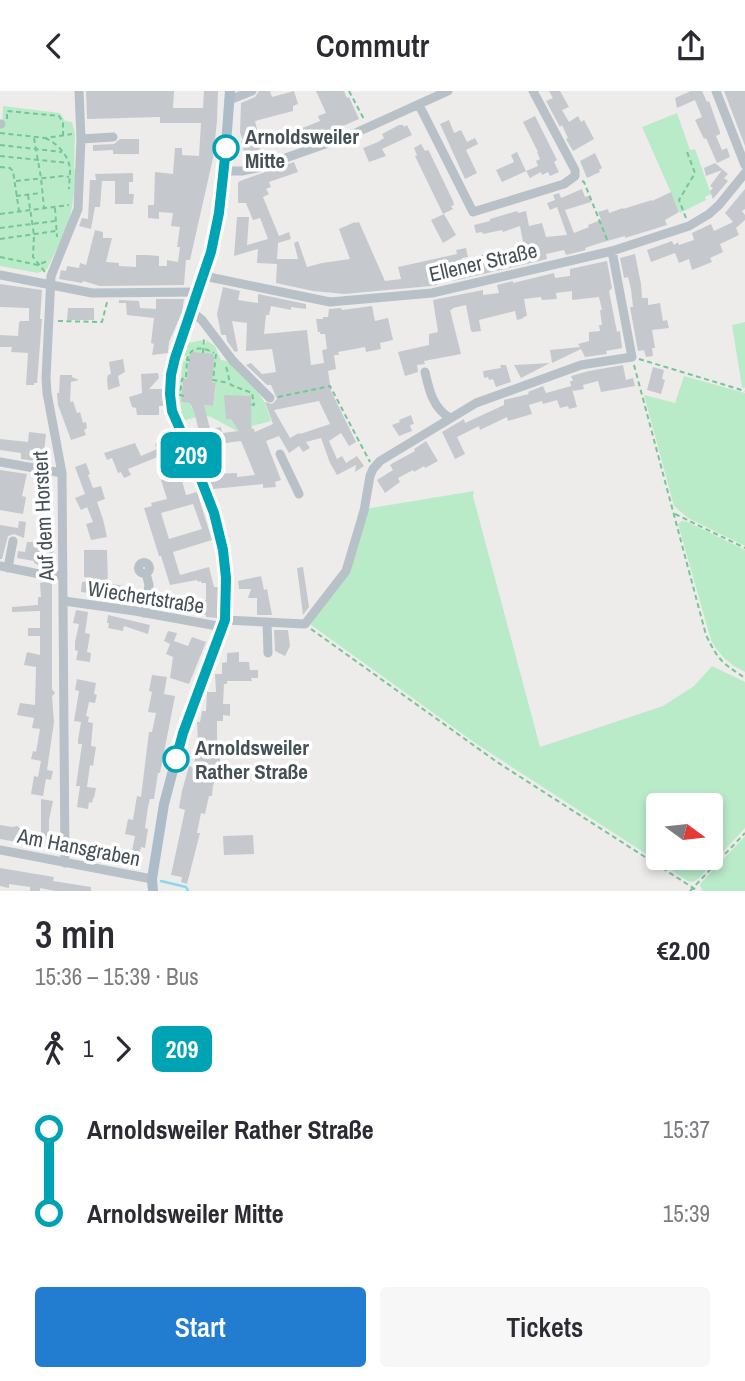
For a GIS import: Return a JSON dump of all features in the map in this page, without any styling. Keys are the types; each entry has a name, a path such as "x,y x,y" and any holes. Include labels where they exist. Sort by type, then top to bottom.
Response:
{"main road":[{"path":"153,885 164,804 183,733 224,623 226,578 223,550 214,513 172,411 170,394 175,358 204,276 216,230 230,95"}],"street":[{"name":"Auf dem Horstert","path":"65,863 62,473 46,378 51,276 78,209 79,91"},
{"path":"230,95 252,91"},
{"path":"224,171 257,168 368,128 448,91"},
{"path":"419,105 473,212 564,184 575,176 575,170 533,91"},
{"path":"716,91 745,165"},
{"path":"78,136 113,137"},
{"name":"Ellener Straße","path":"204,276 330,302 432,293 612,251 689,226 719,205 745,173"},
{"path":"305,624 346,571 364,511 370,476 380,461 476,403 581,365 632,357 612,251"},
{"path":"0,275 92,292 198,292"},
{"path":"191,311 215,335 219,352 270,398"},
{"path":"425,372 432,398 439,410 450,418"},
{"path":"279,454 299,494"},
{"path":"0,462 62,473"},
{"path":"13,541 4,567 49,576 63,575"},
{"path":"144,613 149,586 146,573"},
{"name":"Wiechertstraße","path":"64,601 224,623 305,624"},
{"path":"267,622 268,653"},
{"name":"Am Hansgraben","path":"0,850 153,885"}],"path":[{"path":"349,91 368,128"},
{"path":"2,124 7,111 59,116 64,122 63,135"},
{"path":"0,134 45,138 78,136"},
{"path":"34,137 44,208"},
{"path":"45,138 62,152 69,163 69,189"},
{"path":"0,145 62,152"},
{"path":"687,152 695,173 679,200 689,226"},
{"path":"0,156 69,163"},
{"path":"0,167 12,169 19,212"},
{"path":"575,176 584,182 612,251"},
{"path":"15,181 69,177"},
{"path":"16,196 42,193"},
{"path":"28,195 34,235 33,257 43,270"},
{"path":"0,214 68,205 70,201"},
{"path":"55,207 56,242"},
{"path":"0,228 56,221"},
{"path":"0,239 57,231"},
{"path":"0,257 38,265 48,259"},
{"path":"50,321 102,322 110,291"},
{"path":"203,342 203,351"},
{"path":"184,396 180,395 182,379 186,378 189,351 212,351 219,352 213,381 230,383 240,390 252,393 254,405 249,404"},
{"path":"632,357 745,391"},
{"path":"632,357 706,635 715,655 745,678"},
{"path":"225,365 230,383"},
{"path":"270,398 330,386 373,469"},
{"path":"674,513 745,548"},
{"path":"305,624 497,762 698,891"},
{"path":"690,891 745,833"}],"green space":[{"path":"3,106 60,113 65,121 72,122 75,133 76,182 69,224 47,269 38,273 0,266 0,126"},
{"path":"677,113 690,150 695,149 711,194 705,197 706,200 680,213 642,127"},
{"path":"745,322 745,388 742,387 732,325"},
{"path":"202,340 202,343 206,343 206,340 215,346 221,360 227,361 258,392 271,421 252,426 253,429 237,431 203,415 183,421 179,394 188,343","holes":["201,353 204,353 211,381 216,383 215,395 211,398 214,399 213,406 203,405 195,410 191,403 181,402 181,391 183,380 188,379"]},
{"path":"684,376 745,393 745,546 688,518 674,506 644,395 675,403"},
{"path":"474,491 473,496 540,747 663,706 694,686 712,666 745,682 745,828 723,852 723,793 646,793 646,854 478,745 307,622 346,571 359,510"},
{"path":"682,521 745,550 745,672 725,659 711,640 678,524"},
{"path":"745,836 745,891 702,891 700,884 713,870 723,870 723,859"},
{"path":"671,870 706,870 698,879 688,881"}],"building":[{"path":"86,91 174,91 173,108 203,108 204,91 218,91 213,158 190,260 186,260 184,285 100,286 59,279 61,270 66,271 67,266 79,268 80,263 86,265 95,230 103,232 103,238 112,238 106,262 136,267 136,255 147,255 159,256 159,266 167,266 167,260 178,262 180,227 171,226 173,213 159,212 159,219 148,218 148,205 154,205 155,172 173,174 175,148 182,148 182,155 199,156 201,123 160,123 160,117 87,119"},
{"path":"259,91 270,91 272,97 294,91 298,104 293,106 293,111 255,121 263,158 248,163 241,141 241,103 255,97"},
{"path":"316,91 344,91 359,119 294,147 292,142 280,147 277,139 281,138 280,135 320,121 318,116 326,113"},
{"path":"549,91 560,91 569,107 562,110 569,122 578,116 581,122 584,120 594,139 573,151 562,125 560,127 546,101 553,98"},
{"path":"691,91 702,91 707,102 709,101 720,132 716,136 722,150 727,148 730,157 717,163 695,120 702,117 695,100 677,108 675,98"},
{"path":"724,91 745,91 745,146"},
{"path":"535,116 557,160 554,162 559,172 550,176 548,172 542,175 541,172 530,178 526,171 538,166 536,161 540,159 523,122"},
{"path":"449,120 454,133 461,130 467,142 475,138 478,144 466,150 477,173 465,179 440,124"},
{"path":"399,125 407,125 412,135 382,149 386,156 369,162 363,148 378,142 384,138 382,134"},
{"path":"120,139 139,139 139,154 113,154 113,150 93,151 93,145 114,144"},
{"path":"421,144 425,151 430,153 453,201 453,209 443,214 415,156 417,155 414,148"},
{"path":"517,152 526,171 502,182 496,170 514,162 511,155"},
{"path":"595,153 602,168 600,172 587,178 580,161"},
{"path":"294,162 298,172 269,182 271,187 266,189 269,194 263,197 279,236 289,232 291,239 278,243 277,259 298,259 294,243 298,241 307,267 350,259 339,229 359,222 385,281 401,279 398,267 457,254 456,250 466,248 468,257 462,258 464,272 484,268 481,255 524,247 520,226 503,232 483,234 476,233 474,225 517,211 526,211 529,226 542,223 546,237 567,235 557,207 550,210 547,203 555,200 553,195 559,193 561,198 582,189 585,197 589,196 591,202 565,210 574,233 601,220 598,212 608,209 609,213 652,201 671,192 679,212 665,220 667,225 600,243 585,248 586,250 566,255 564,250 546,254 547,259 453,281 452,275 436,279 437,285 344,294 313,291 276,283 277,264 257,263 258,249 234,256 237,217 249,217 247,245 268,239 260,218 253,220 246,203 238,203 238,183"},
{"path":"715,163 728,174 724,178 728,181 713,199 710,191 713,188 710,186 722,170 706,176 704,168"},
{"path":"133,173 133,182 129,182 129,194 134,194 133,204 115,204 115,181 102,181 100,207 95,207 91,229 79,226 82,218 88,219 90,180 96,180 95,174"},
{"path":"745,189 745,209 742,211 745,220 736,228 739,235 720,244 723,252 710,258 712,262 692,270 689,259 679,263 675,253 651,262 647,250 672,241 674,245 678,242 679,245 694,240 692,233 711,224 714,231 733,222 725,213"},
{"path":"444,214 456,235 443,243 431,220"},
{"path":"635,254 642,298 648,298 648,305 660,303 663,321 667,320 669,328 652,330 655,348 652,348 653,356 646,357 644,350 638,351 630,307 633,307 631,289 628,277 624,278 620,258"},
{"path":"607,261 612,288 609,291 622,348 606,351 607,354 585,357 581,349 552,363 550,350 580,347 578,344 589,341 589,332 600,331 599,325 602,325 599,297 572,300 572,291 556,293 557,299 524,299 527,316 524,318 517,320 515,311 479,320 481,331 471,331 466,305 453,308 450,310 461,354 424,361 425,364 417,365 418,372 405,376 398,352 429,345 429,334 438,332 433,300 483,290 483,295 499,293 497,285 554,273 555,278 570,276 570,269"},
{"path":"0,284 42,290 37,383 34,385 26,385 28,353 11,352 12,347 0,347 0,335 18,336 20,321 29,321 29,308 0,307"},
{"path":"223,287 240,291 238,300 258,303 258,294 306,304 306,309 291,307 291,310 271,306 269,315 266,315 264,334 307,330 311,365 324,363 322,350 327,349 325,334 318,332 316,319 328,317 329,309 372,306 375,321 388,318 393,340 380,343 381,349 366,352 365,347 338,352 339,355 334,355 336,369 328,371 331,391 356,442 349,446 341,433 329,441 337,459 342,456 346,463 357,456 364,466 355,472 356,465 337,475 321,438 306,442 310,448 303,452 299,446 289,453 279,436 266,441 281,480 275,482 276,487 263,488 263,484 213,489 192,437 200,435 194,411 190,403 181,402 189,356 192,352 213,354 212,382 216,383 213,406 204,405 210,429 221,427 222,433 239,431 231,419 226,419 224,395 251,396 251,429 255,432 273,424 265,402 272,404 277,399 271,385 267,385 246,365 251,363 262,374 276,372 272,349 246,351 247,323 232,321 238,351 235,352 226,335 221,334 217,314","holes":["319,401 330,424 290,438 274,410","241,441 255,475 237,477 237,473 213,474 203,446"]},
{"path":"156,299 184,299 182,312 169,342 168,353 152,355 154,318 127,315 126,303 119,303 119,300 139,301 140,308 156,309"},
{"path":"68,308 94,308 94,320 67,320"},
{"path":"123,359 125,372 118,376 120,386 108,390 107,379 111,374 109,362"},
{"path":"550,363 521,378 514,365 534,364"},
{"path":"500,365 506,365 511,382 496,387 493,379 484,378 483,371 501,368"},
{"path":"623,365 626,380 633,378 635,386 601,392 598,381 583,385 584,389 572,389 577,407 560,408 557,400 529,405 532,414 508,421 507,417 457,437 465,454 455,459 442,432 464,419 465,423 504,405 504,400 529,394 528,392 543,386 546,393 571,386 571,376"},
{"path":"653,367 664,370 662,379 665,380 661,394 647,390"},
{"path":"158,373 159,378 149,389 162,389 163,406 159,406 159,415 137,415 129,397 142,393 141,374"},
{"path":"60,375 72,375 79,380 71,382 70,402 73,401 87,428 84,430 86,435 71,440 58,405"},
{"path":"411,415 414,424 410,425 412,431 399,436 392,425"},
{"path":"29,432 46,434 43,462 21,459 21,453 0,450 0,439 28,442"},
{"path":"171,438 183,471 185,470 190,478 182,481 186,495 197,492 212,540 173,552 180,575 209,567 214,587 218,587 217,618 193,614 193,600 206,600 206,583 197,580 170,585 159,556 144,508 152,506 151,503 167,499 161,480 168,476 160,456 128,469 131,475 124,478 121,472 118,473 112,458 107,460 104,453 135,443 141,456 157,449 155,444","holes":["193,504 202,529 169,539 161,513"]},
{"path":"426,441 438,461 398,478 400,482 385,493 377,480 393,470 390,465 415,451 414,449"},
{"path":"86,463 93,488 101,486 105,499 97,502 107,537 91,540 86,524 93,522 87,507 81,510 75,498 85,494 75,467"},
{"path":"0,470 27,474 22,496 26,497 23,514 0,510"},
{"path":"19,521 26,522 24,538 14,534 8,536 0,559 0,525 18,528"},
{"path":"40,524 52,524 53,559 45,559 45,568 34,561 17,558 18,551 25,552 27,542 41,542"},
{"path":"84,550 107,550 108,583 134,588 134,595 128,594 127,599 112,596 113,591 97,588 97,594 81,592 82,582 89,581 89,578 84,577"},
{"path":"303,567 309,607 303,615 297,568"},
{"path":"261,576 264,590 267,589 272,615 257,615 257,598 248,598 251,589 239,589 238,581"},
{"path":"40,583 52,583 52,689 55,693 52,696 54,722 47,770 53,771 51,780 46,779 43,796 31,794 34,776 38,777 41,761 31,759 33,751 36,752 40,729 32,728 34,718 17,715 20,703 35,705 36,667 24,665 27,652 40,655 40,636 28,636 28,628 40,628 40,611 12,612 12,607 38,605 38,597 41,597"},
{"path":"76,610 88,612 85,633 90,634 87,652 91,653 90,662 76,660 78,651 75,650 75,642 79,624 73,623"},
{"path":"108,615 150,625 148,634 124,626 123,631 108,628"},
{"path":"274,630 288,630 290,646 285,656 275,651"},
{"path":"168,631 177,633 174,641 188,646 192,637 206,642 189,684 170,678 173,657 166,654 170,644 164,641"},
{"path":"239,652 239,662 249,662 250,670 258,670 258,678 251,678 252,681 227,681 227,684 224,684 223,704 230,704 230,716 223,715 223,721 217,721 220,763 212,796 209,796 205,814 201,813 197,833 200,833 187,884 181,882 182,877 171,875 185,810 179,808 182,791 189,766 194,768 198,743 197,722 200,722 202,711 206,711 207,692 216,692 215,674 222,674 222,663 227,662 227,653"},
{"path":"152,675 167,677 164,694 175,696 154,799 150,799 148,807 145,848 141,847 137,865 118,862 122,849 132,851 135,836 125,834 128,819 133,820 137,796 141,797 149,732 152,732 156,713 148,712"},
{"path":"77,679 96,683 95,703 89,702 86,716 89,717 88,722 93,723 91,746 96,747 87,787 96,788 88,809 77,807 80,786 76,786 82,744 78,744 81,722 74,721 79,691 75,690"},
{"path":"41,799 53,801 49,831 54,831 54,846 41,846"},
{"path":"0,825 17,826 30,831 28,844 0,839"},
{"path":"253,835 254,854 224,855 223,836"},
{"path":"0,868 54,877 53,881 91,887 91,891 55,891 40,888 40,891 30,891 30,887 9,884 9,888 0,886"}],"waterway":[{"path":"161,881 186,887 188,891"}],"bus line":[{"name":"209","path":"176,759 225,620 226,578 223,550 214,513 172,411 170,394 175,358 211,252 219,213 226,148"}],"place":[{"name":"Arnoldsweiler Mitte","path":"226,148"},
{"name":"Arnoldsweiler Rather Straße","path":"176,759"}]}
